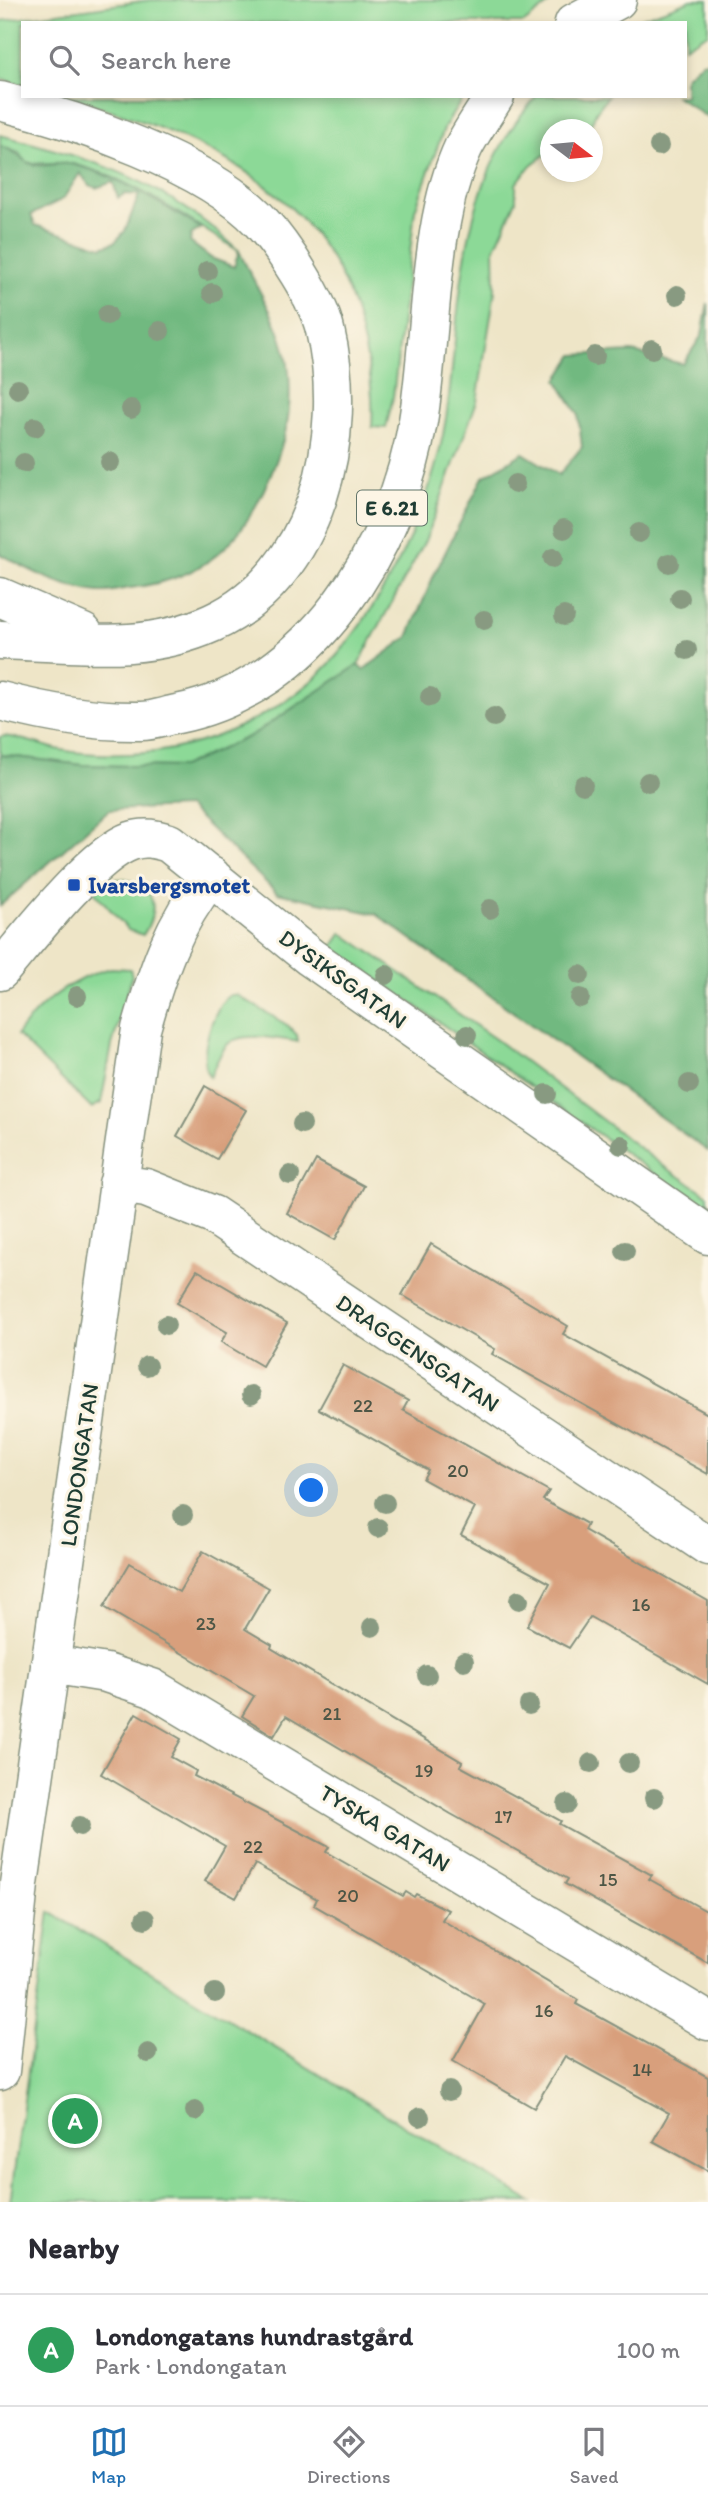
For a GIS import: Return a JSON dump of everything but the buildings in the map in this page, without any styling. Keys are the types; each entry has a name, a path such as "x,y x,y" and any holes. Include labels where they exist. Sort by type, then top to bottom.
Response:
{"main road":[{"path":"578,21 617,0"},
{"name":"E 6.21","path":"0,701 60,716 143,721 207,708 257,684 323,627 346,598 371,556 403,480 418,422 446,201 464,146 494,98"},
{"path":"0,101 153,152 214,183 261,222 313,297 325,330 331,368 331,433 320,496 299,545 264,586 214,622 135,645 12,640"},
{"path":"0,597 64,626 118,645"},
{"name":"DYSIKSGATAN","path":"0,971 74,885 130,841 149,838 169,843 310,957 708,1235"},
{"name":"LONDONGATAN","path":"0,2071 19,1884 141,1029 155,978 177,922 211,876"},
{"name":"DRAGGENSGATAN","path":"118,1184 146,1188 213,1215 708,1546"},
{"name":"TYSKA GATAN","path":"51,1664 106,1673 152,1688 708,2021"}],"green space":[{"path":"150,0 554,0 527,21 21,21 21,84 0,79 0,21"},
{"path":"691,0 708,0 708,33 687,45 687,21 634,21"},
{"path":"708,61 708,118 679,98 687,98 687,75 702,62"},
{"path":"72,98 463,98 445,126 415,210 393,397 386,428 372,427 372,390 361,332 344,282 319,239 287,203 249,174 207,149 114,111"},
{"path":"535,98 606,98 593,119 540,119 540,158 516,184 516,201 494,250 495,291 477,401 425,541 358,665 252,735 182,767 83,765 0,755 0,737 4,736 61,750 95,754 129,754 187,746 244,725 271,710 319,674 339,653 378,598 395,568 423,504 434,470 448,404 468,241 478,202 492,165 511,129"},
{"path":"0,135 99,164 157,190 212,227 239,251 159,201 117,179 67,163 25,162 19,153 0,146"},
{"path":"0,146 32,164 75,165 140,192 201,228 191,235 190,242 211,258 234,267 239,251 277,326 287,357 290,388 289,414 284,438 259,500 233,539 200,567 156,583 99,592 60,583 0,554","holes":["80,173 89,185 96,188 113,182 118,198 125,194 139,195 125,231 115,242 102,247 35,225 31,215 63,199"]},
{"path":"708,303 708,1151 376,914 277,893 188,807 109,810 0,906 0,755 83,765 182,767 252,735 358,665 363,670 408,637 434,575 483,477 523,453 559,475 582,447 578,414 557,380 574,355 632,352 683,364 702,335"},
{"path":"120,879 140,885 151,898 152,915 143,935 128,930 93,890 105,881"},
{"path":"342,933 498,1041 662,1165 708,1195 708,1211 332,947"},
{"path":"111,968 130,969 132,976 112,1045 101,1103 91,1108 17,1035 36,1012 58,993 84,978"},
{"path":"230,995 237,995 287,1025 297,1035 298,1042 260,1037 232,1041 221,1053 210,1077 205,1059 208,1034 218,1010"},
{"path":"50,1912 531,2202 10,2202"}],"place":[{"name":"Ivarsbergsmotet","path":"74,885"},
{"name":"Londongatans hundrastgård","path":"75,2121"}]}
